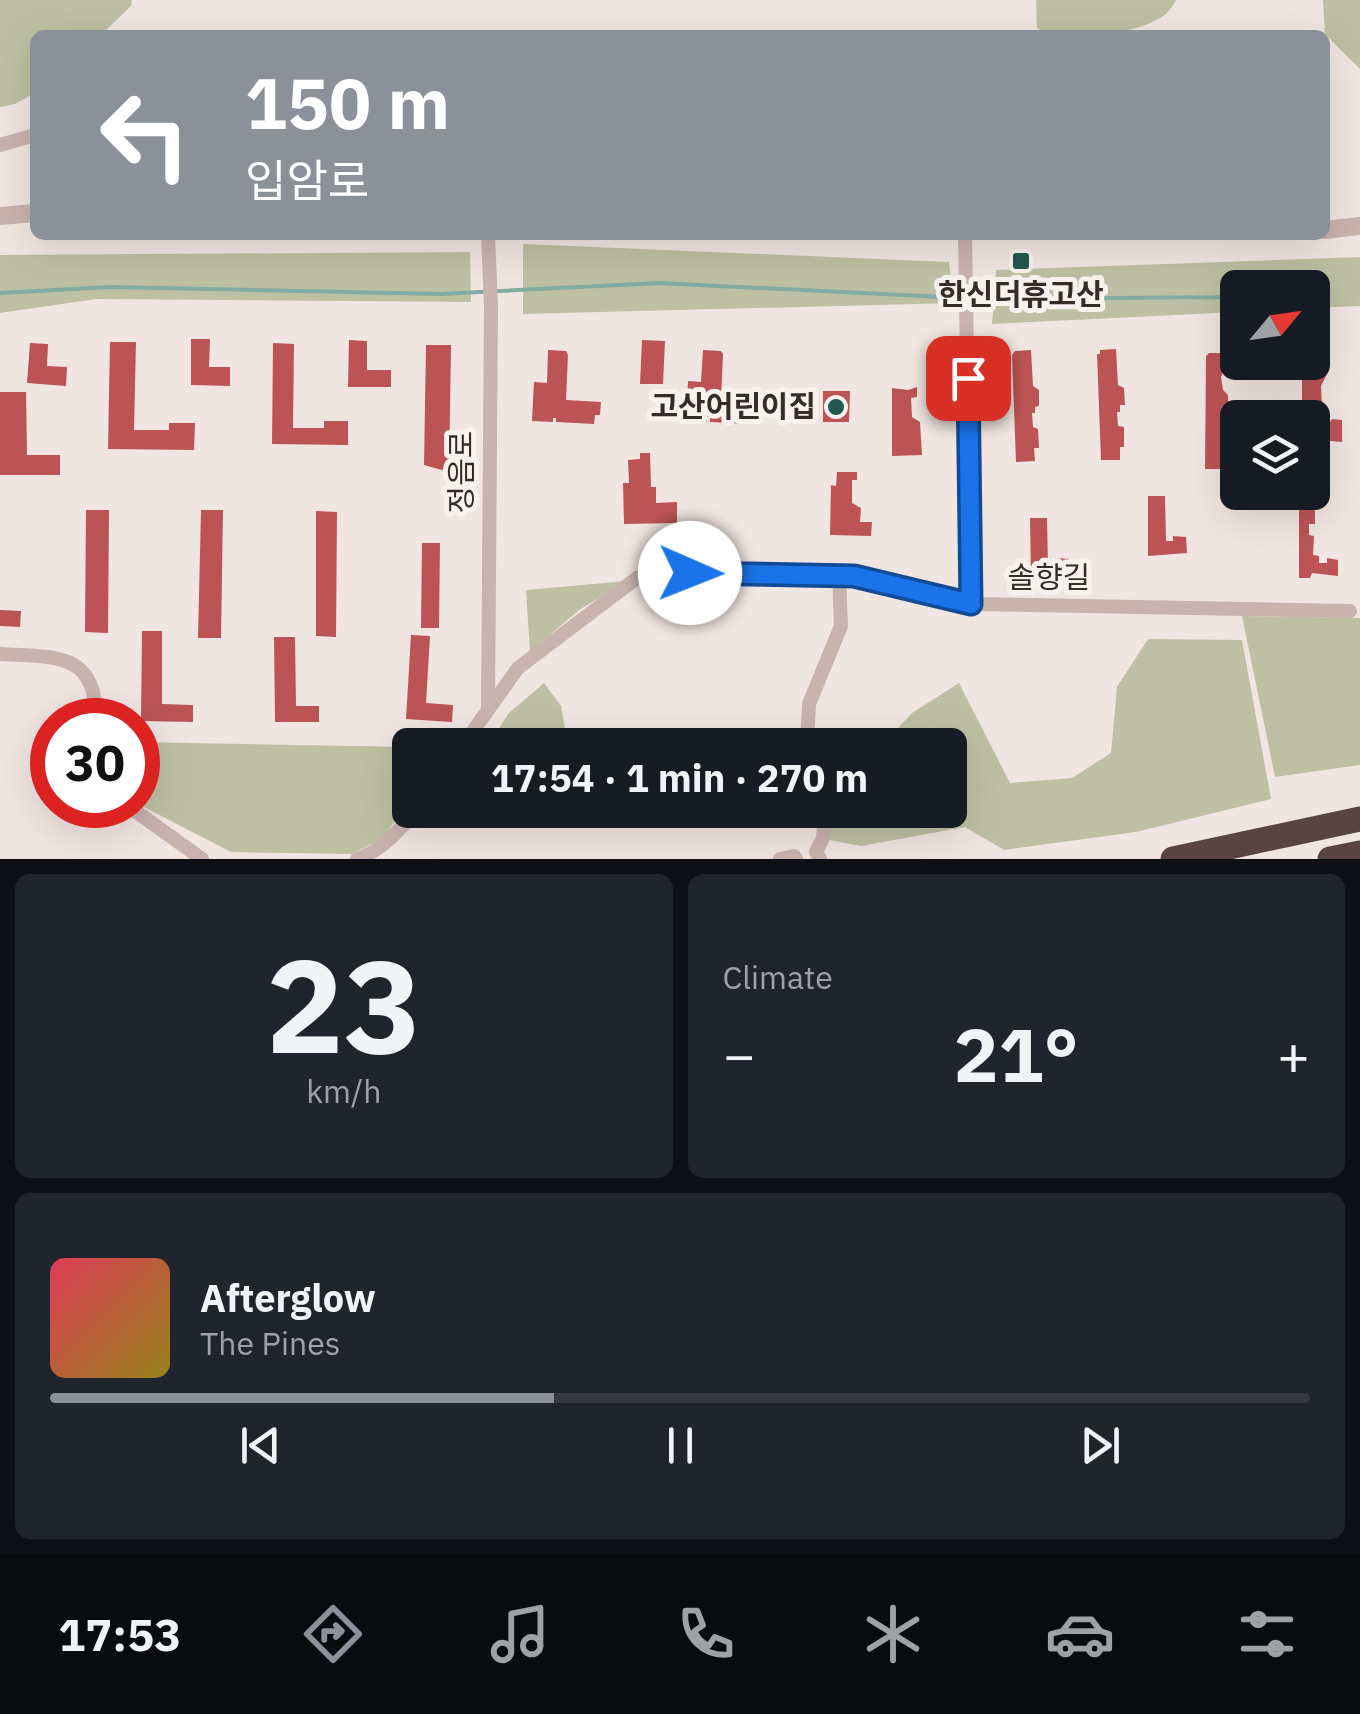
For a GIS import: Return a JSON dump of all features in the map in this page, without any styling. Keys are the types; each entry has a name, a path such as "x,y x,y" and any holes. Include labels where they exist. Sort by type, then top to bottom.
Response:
{"highway":[{"path":"1173,859 1360,819"},
{"path":"1330,859 1360,853"}],"street":[{"path":"0,145 30,136"},
{"path":"0,216 30,213"},
{"path":"1330,229 1360,226"},
{"name":"정음로","path":"488,240 488,710"},
{"path":"965,240 971,604"},
{"name":"솔향길","path":"475,728 518,668 637,578 661,572 854,576 971,604 1350,611"},
{"path":"807,728 809,704 840,626 839,576"},
{"path":"0,654 64,660 85,672 93,698"},
{"path":"159,828 202,859"},
{"path":"359,859 392,839 401,828"},
{"path":"820,859 816,852 824,828"},
{"path":"780,859 796,859"}],"green space":[{"path":"0,0 132,0 131,6 106,30 30,30 30,96 0,107"},
{"path":"1036,0 1176,0 1167,13 1129,30 1037,28"},
{"path":"1323,0 1360,0 1360,69 1330,39 1330,30 1325,30"},
{"path":"523,244 949,262 954,303 523,314"},
{"path":"470,252 471,302 96,299 0,313 0,255"},
{"path":"1360,257 1360,306 1330,307 1330,270 1220,270 1220,313 992,324 996,270"},
{"path":"627,581 579,610 530,652 526,590"},
{"path":"1242,616 1360,618 1360,765 1275,777"},
{"path":"1148,639 1242,640 1271,799 1136,832 1004,850 967,828 967,728 898,728 912,713 959,683 1010,783 1072,778 1111,753 1117,687"},
{"path":"544,683 561,706 565,728 499,728 509,713"},
{"path":"160,742 392,747 392,825 383,838 352,854 231,852 160,815"},
{"path":"822,828 960,828 861,846 824,839"}],"building":[{"path":"191,339 210,339 209,367 230,367 230,386 191,385"},
{"path":"349,340 367,341 367,370 391,370 391,387 348,387"},
{"path":"642,340 665,341 663,384 640,384"},
{"path":"110,342 136,342 134,430 169,430 169,423 195,423 194,450 108,449"},
{"path":"30,343 48,344 47,366 67,367 66,386 27,383"},
{"path":"273,343 294,344 293,428 324,428 324,421 348,421 348,445 272,444"},
{"path":"426,345 451,345 449,472 424,465"},
{"path":"1116,349 1118,385 1124,388 1125,405 1120,405 1117,412 1118,426 1124,427 1124,447 1120,447 1120,460 1101,460 1097,354 1100,350"},
{"path":"548,350 566,351 568,355 566,400 601,402 594,424 556,422 556,418 553,422 532,421 534,382 547,383"},
{"path":"703,350 723,354 721,400 756,401 755,415 750,415 749,424 710,422 710,417 707,422 686,421 688,381 701,382"},
{"path":"1031,350 1033,386 1039,390 1039,406 1032,413 1039,448 1034,448 1035,461 1016,462 1012,355 1015,351"},
{"path":"1220,353 1220,380 1228,395 1228,400 1220,400 1220,469 1205,469 1206,356"},
{"path":"1302,380 1324,380 1322,400 1302,400"},
{"path":"917,387 917,397 911,398 912,417 920,422 922,455 892,456 892,388"},
{"name":"고산어린이집","path":"823,391 850,391 849,422 823,422"},
{"path":"0,392 26,392 27,455 60,455 60,475 0,475"},
{"path":"1332,419 1342,420 1342,442 1330,441"},
{"path":"640,453 650,453 651,487 656,487 656,503 677,502 677,523 624,524 623,483 629,483 628,460 640,459"},
{"path":"837,472 857,472 857,480 852,480 852,503 861,508 860,522 872,522 871,536 830,535 831,485 836,486"},
{"path":"1148,496 1165,496 1166,541 1173,541 1173,536 1186,537 1187,553 1148,556"},
{"path":"86,510 109,510 108,633 85,632"},
{"path":"201,510 223,510 221,638 198,638"},
{"path":"1299,510 1314,510 1315,524 1309,524 1309,535 1314,536 1313,555 1319,556 1319,563 1327,563 1327,558 1338,560 1338,576 1312,573 1310,578 1299,578"},
{"path":"316,511 337,512 336,637 316,636"},
{"path":"1030,518 1047,518 1048,564 1055,564 1055,558 1069,559 1069,575 1031,578"},
{"path":"422,543 440,543 439,628 421,628"},
{"path":"0,610 21,611 20,627 0,626"},
{"path":"142,631 162,631 162,704 193,705 193,722 160,721 160,698 141,698"},
{"path":"411,635 430,636 426,703 453,705 452,722 406,719"},
{"path":"274,637 295,637 296,706 319,706 319,722 275,722"}],"waterway":[{"path":"0,293 111,287 441,294 659,283 963,298"},
{"path":"972,299 1220,297"}],"place":[{"name":"한신더휴고산","path":"1021,261"},
{"name":"고산어린이집","path":"836,407"}],"route":[{"path":"690,573 854,576 971,604 968,378"}]}
